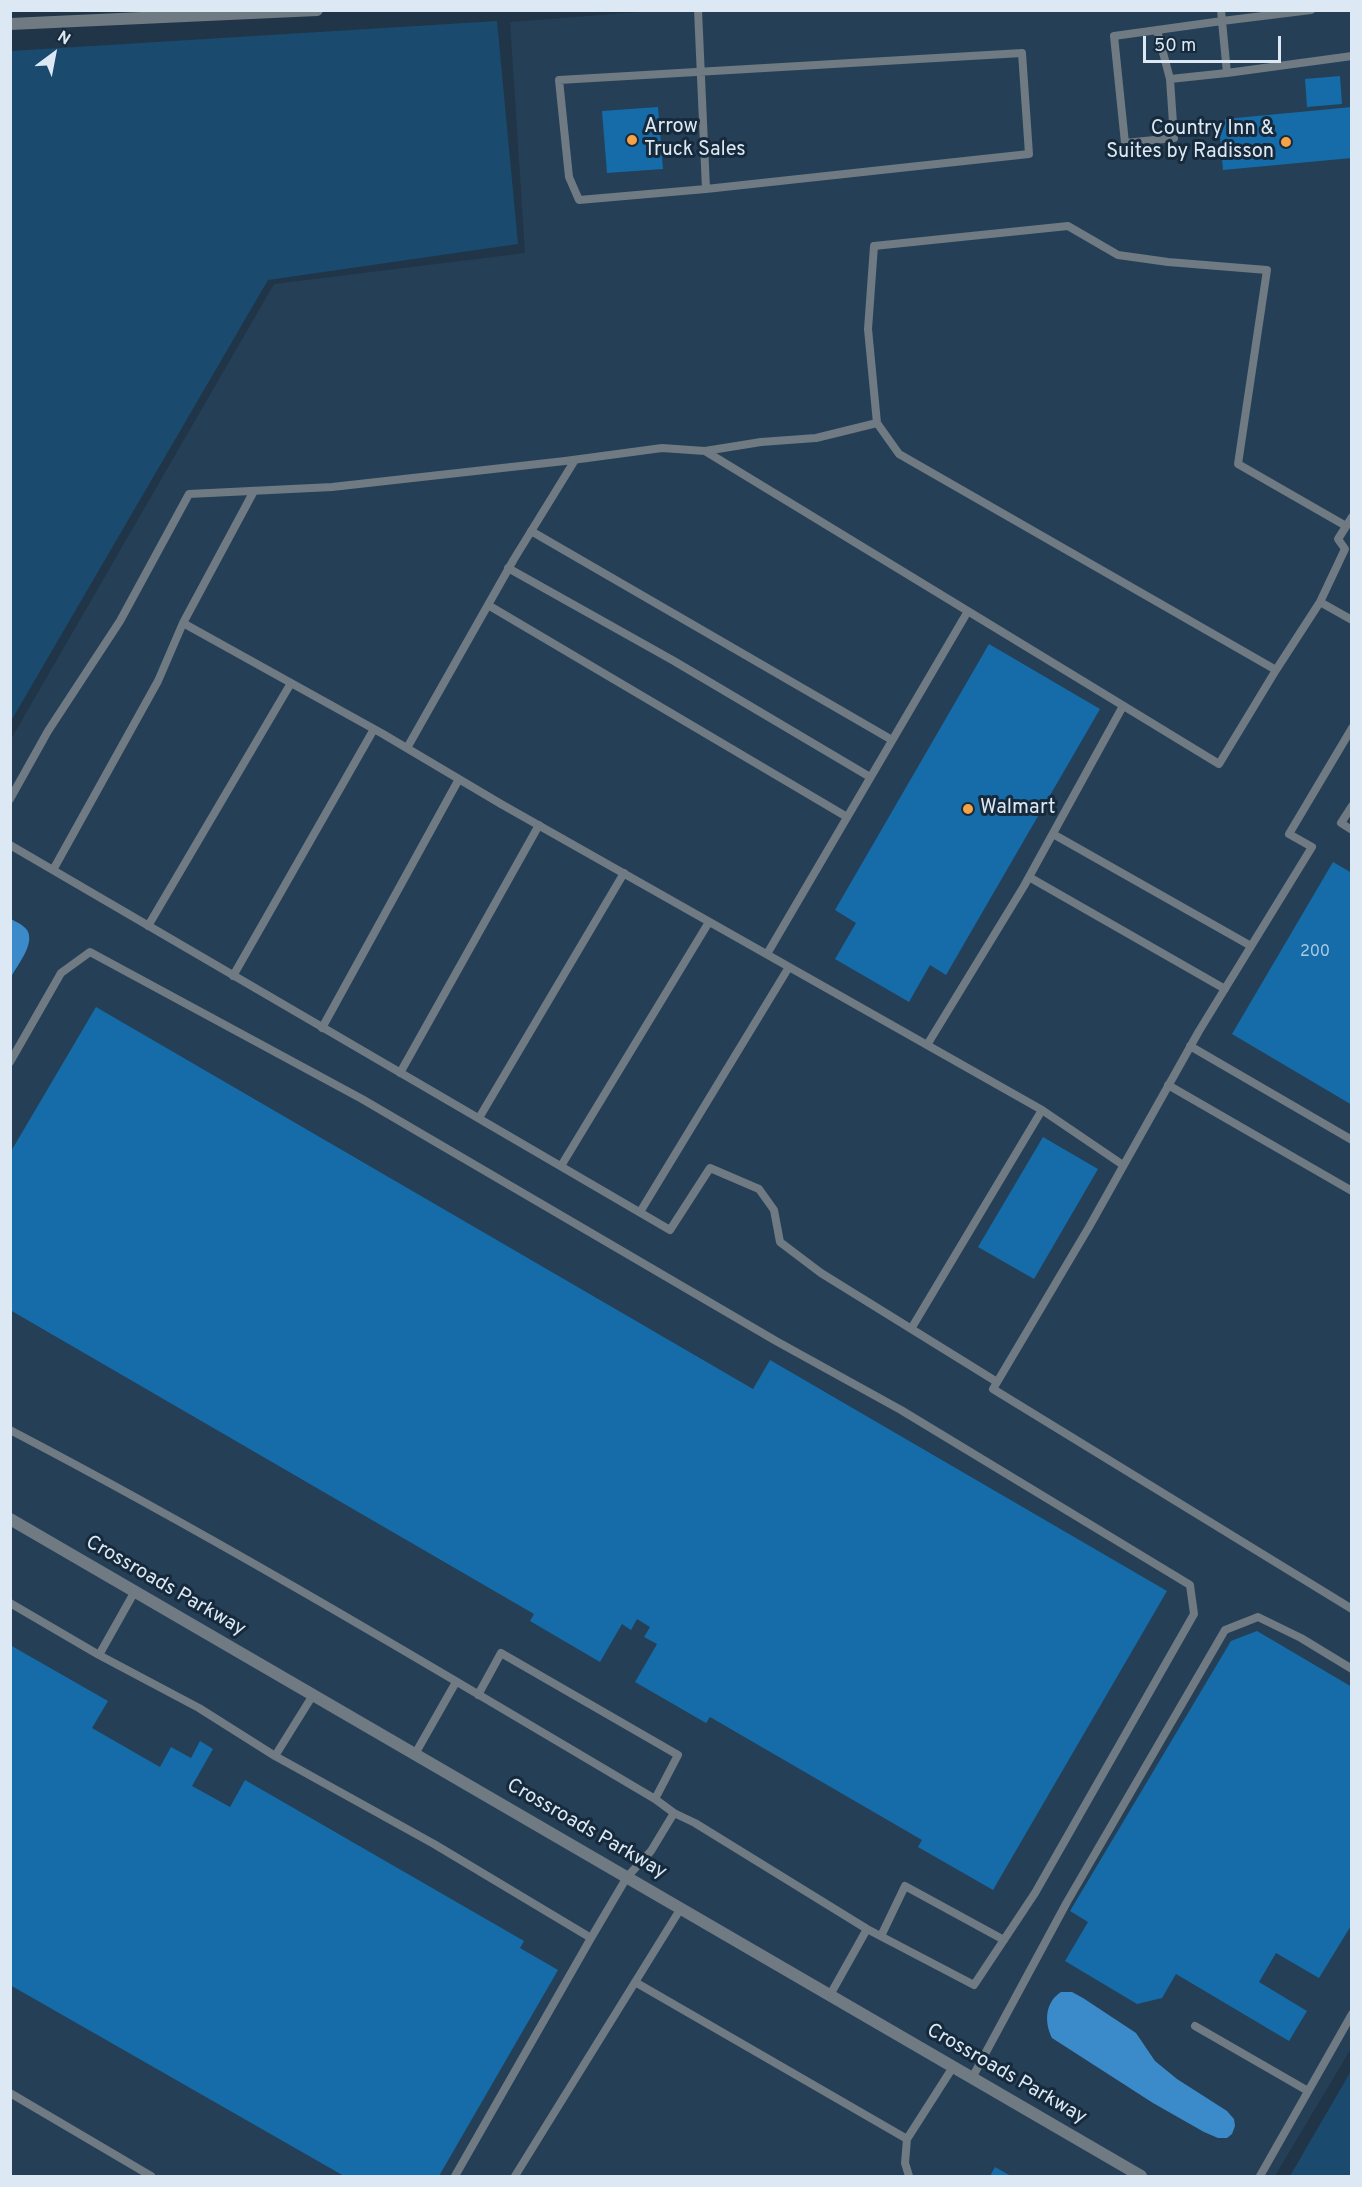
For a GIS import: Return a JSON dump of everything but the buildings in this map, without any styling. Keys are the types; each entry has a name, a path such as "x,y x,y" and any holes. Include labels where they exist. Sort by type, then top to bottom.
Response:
{"street":[{"path":"10,24 317,10"},
{"name":"Crossroads Parkway","path":"10,1520 1141,2176"}],"lane":[{"path":"698,10 706,189"},
{"path":"1221,10 1227,73"},
{"path":"1157,30 1170,80 1174,138 1125,142 1114,36 1157,30 1222,21 1311,10"},
{"path":"1022,53 1029,154 706,189 579,200 569,177 559,80 1022,53"},
{"path":"1170,80 1352,56"},
{"path":"1276,670 900,454 877,423 868,329 874,246 1068,226 1118,255 1168,262 1267,270 1238,464 1346,525"},
{"path":"10,799 48,731 120,621 189,494 332,487 576,460 662,448 705,451 761,441 816,438 877,423"},
{"path":"705,451 1219,764 1320,602 1345,549 1338,539 1352,517"},
{"path":"407,748 508,568 576,460"},
{"path":"53,870 158,681 183,623 254,491"},
{"path":"531,531 892,740"},
{"path":"508,568 674,661 870,777"},
{"path":"1320,602 1352,620"},
{"path":"488,605 847,817"},
{"path":"767,954 968,610"},
{"path":"183,623 374,729 1042,1110 1124,1165"},
{"path":"148,926 291,683"},
{"path":"927,1045 1029,877 1123,706"},
{"path":"1352,728 1289,834 1312,847 1190,1046 1124,1165 993,1389 1352,1609"},
{"path":"233,976 374,729"},
{"path":"322,1028 459,778"},
{"path":"1352,806 1341,823 1352,830"},
{"path":"400,1073 539,825"},
{"path":"1053,834 1251,946"},
{"path":"10,845 670,1230 710,1168 759,1189 774,1210 780,1242 821,1273 997,1382"},
{"path":"479,1119 624,873"},
{"path":"1029,877 1225,989"},
{"path":"561,1166 709,922"},
{"path":"10,1062 61,973 90,952 363,1099 776,1341 901,1410 1190,1585 1194,1614 1035,1893 974,1985 867,1929 695,1823 674,1813 655,1799 136,1496 10,1430"},
{"path":"640,1212 789,967"},
{"path":"1190,1046 1352,1140"},
{"path":"1168,1085 1352,1191"},
{"path":"911,1329 1042,1110"},
{"path":"99,1655 135,1591"},
{"path":"10,1603 99,1655 199,1708 275,1756 434,1844 591,1938"},
{"path":"972,2078 1067,1902 1225,1630 1258,1617 1302,1638 1352,1669"},
{"path":"478,1695 501,1653 678,1755 655,1799"},
{"path":"415,1754 456,1682"},
{"path":"275,1756 313,1695"},
{"path":"455,2176 627,1877 651,1851 674,1813"},
{"path":"881,1936 905,1886 1004,1940"},
{"path":"515,2176 681,1908"},
{"path":"830,1995 867,1929"},
{"path":"635,1982 907,2139"},
{"path":"1260,2176 1352,2014"},
{"path":"1195,2026 1308,2091"},
{"path":"909,2176 905,2163 907,2139 953,2067"},
{"path":"10,2093 151,2176"}],"shaded area":[{"path":"665,10 1351,11 1352,2047 1275,2176 11,2176 11,739 274,284 525,253 510,22"},
{"path":"497,21 518,244 268,280 11,721 11,51"},
{"path":"11,919 28,931 29,944 11,977"},
{"path":"1061,1992 1072,1992 1083,1998 1136,2033 1155,2061 1177,2079 1227,2111 1234,2119 1235,2126 1232,2134 1227,2138 1218,2138 1204,2132 1153,2103 1052,2038 1047,2019 1049,2007"},
{"path":"1351,2071 1351,2176 1290,2176"}],"place":[{"name":"Arrow Truck Sales","path":"632,140"},
{"name":"Country Inn & Suites by Radisson","path":"1286,142"},
{"name":"Walmart","path":"968,809"}]}
